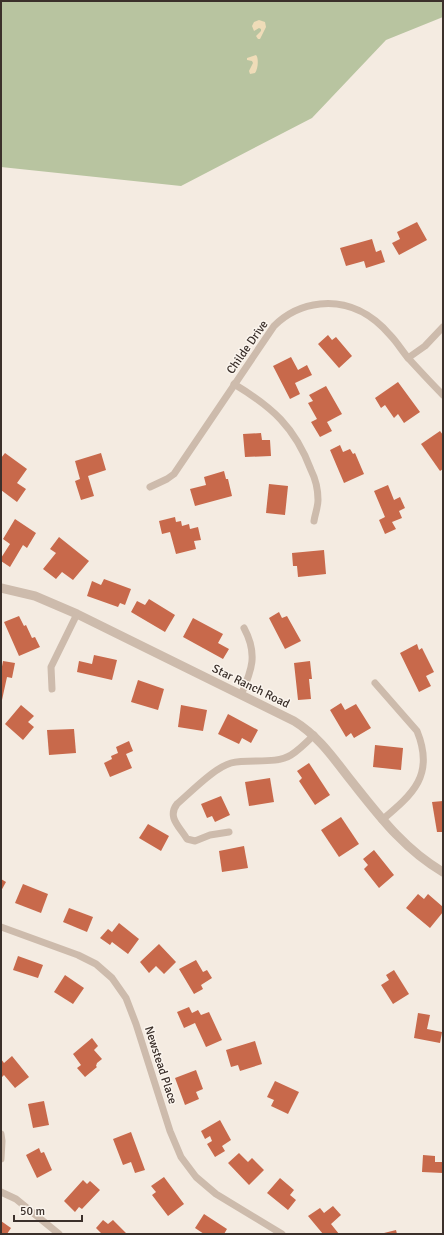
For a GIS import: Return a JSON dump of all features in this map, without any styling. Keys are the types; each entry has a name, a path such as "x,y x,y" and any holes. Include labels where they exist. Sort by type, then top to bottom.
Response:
{"street":[{"name":"Childe Drive","path":"150,487 174,474 274,326 284,317 296,310 316,304 338,304 361,310 381,324 408,358 443,395"},
{"path":"408,358 425,346 443,327"},
{"path":"234,384 270,408 282,419 295,437 308,461 316,487 318,500 314,521"},
{"name":"Star Ranch Road","path":"1,588 35,596 77,614 294,721 314,735 323,744 382,820 411,850 443,872"},
{"path":"52,689 51,667 77,614"},
{"path":"241,695 249,677 252,660 251,645 244,628"},
{"path":"375,683 417,731 421,740 423,763 418,785 404,802 382,820"},
{"path":"229,832 210,835 195,841 187,839 172,816 172,810 177,804 218,770 229,764 283,759 291,756 314,735"},
{"name":"Newstead Place","path":"1,927 78,955 96,964 112,978 128,1003 170,1131 181,1157 196,1177 216,1194 282,1234"},
{"path":"1,1134 1,1160"},
{"path":"1,1192 16,1199 59,1234"}],"green space":[{"path":"1,1 443,1 443,17 386,40 312,118 181,186 1,167"}],"sand":[{"path":"259,20 265,22 266,27 260,39 258,39 256,36 261,29 259,28 254,31 252,26 254,22"},
{"path":"256,55 258,61 257,69 255,73 250,74 249,71 253,63 252,61 247,60 247,58"}],"building":[{"path":"417,222 427,240 399,255 392,243 400,239 397,232"},
{"path":"372,239 376,252 381,250 385,262 366,268 364,261 346,266 340,248"},
{"path":"328,335 332,340 336,337 352,356 339,368 318,344"},
{"path":"291,357 298,370 307,365 312,375 295,383 300,394 290,399 273,366"},
{"path":"398,382 420,412 404,423 398,414 394,418 385,405 381,408 375,398"},
{"path":"326,386 342,414 327,422 332,431 320,437 311,422 317,419 308,403 313,401 309,395"},
{"path":"440,431 443,435 443,469 440,471 421,444"},
{"path":"261,433 262,440 270,440 271,456 245,457 243,434"},
{"path":"340,445 343,452 350,449 353,454 355,453 364,474 344,483 330,450"},
{"path":"5,453 27,469 17,483 26,489 17,502 1,490 1,458"},
{"path":"101,453 106,470 88,476 94,496 81,500 75,481 80,479 75,461"},
{"path":"224,471 226,479 228,479 232,496 195,506 190,489 206,485 204,477"},
{"path":"269,484 288,486 285,515 266,513"},
{"path":"388,485 394,500 400,497 405,508 399,511 402,518 392,522 396,529 385,534 379,520 385,517 374,491"},
{"path":"175,517 176,522 181,521 182,526 189,524 190,529 198,527 201,540 194,541 196,549 176,554 170,532 162,534 159,521"},
{"path":"15,519 36,533 27,548 23,545 10,567 1,561 1,558 10,544 3,539"},
{"path":"59,537 89,561 73,580 62,572 56,579 43,569 56,553 50,549"},
{"path":"324,550 326,574 298,577 297,566 293,566 292,553"},
{"path":"104,579 131,589 125,605 120,603 118,607 87,596 92,581 101,585"},
{"path":"149,599 175,615 165,632 131,612 137,601 145,605"},
{"path":"279,612 282,618 287,616 301,641 285,649 269,618"},
{"path":"19,616 24,626 26,625 32,638 35,637 40,647 19,656 4,622"},
{"path":"193,618 223,634 218,643 229,649 223,659 183,637"},
{"path":"417,644 419,650 422,648 434,672 426,676 431,686 419,692 400,653"},
{"path":"94,655 117,660 112,680 77,672 79,661 92,664"},
{"path":"3,661 15,663 12,678 7,677 2,700 1,672"},
{"path":"310,661 312,679 309,679 311,699 298,700 294,663"},
{"path":"138,680 164,689 158,710 131,702"},
{"path":"341,703 345,710 356,704 371,728 354,738 351,733 346,737 330,710"},
{"path":"21,705 34,716 28,722 34,727 23,740 5,724"},
{"path":"181,705 207,710 203,731 178,727"},
{"path":"228,714 258,730 251,743 242,738 239,744 218,734"},
{"path":"74,729 76,753 49,755 47,730"},
{"path":"129,741 133,751 126,754 132,768 110,777 104,763 112,759 111,756 118,753 116,747"},
{"path":"375,745 403,748 401,770 373,767"},
{"path":"309,763 330,795 315,805 299,781 302,778 297,771"},
{"path":"270,778 274,802 249,806 245,782"},
{"path":"221,796 230,815 215,822 212,816 207,818 201,804"},
{"path":"443,801 443,832 437,832 432,802"},
{"path":"341,817 359,844 339,857 321,830"},
{"path":"148,824 169,836 161,851 139,838"},
{"path":"244,846 248,868 222,872 219,851"},
{"path":"374,850 394,875 379,888 364,869 368,865 363,859"},
{"path":"1,879 6,882 1,891"},
{"path":"23,884 48,894 41,913 15,903"},
{"path":"418,894 424,899 428,894 443,907 443,912 430,928 406,908"},
{"path":"69,908 93,917 87,932 63,922"},
{"path":"119,923 139,939 128,954 112,942 110,945 100,938 108,929 112,932"},
{"path":"159,944 176,962 164,974 156,966 149,973 140,962"},
{"path":"18,956 43,965 38,978 13,970"},
{"path":"196,960 203,972 207,970 212,978 201,985 203,989 194,994 179,969"},
{"path":"394,970 409,994 393,1004 381,985 389,980 386,975"},
{"path":"65,975 84,988 73,1004 54,992"},
{"path":"189,1007 192,1013 198,1010 201,1015 209,1012 222,1040 206,1047 195,1023 184,1028 177,1012"},
{"path":"418,1013 430,1015 427,1029 442,1032 440,1043 414,1038"},
{"path":"92,1038 98,1046 94,1050 102,1059 97,1063 97,1067 85,1077 77,1068 81,1065 73,1054"},
{"path":"255,1041 262,1064 240,1071 238,1065 231,1067 226,1050"},
{"path":"12,1056 29,1077 15,1088 4,1075 1,1078 1,1059 4,1063"},
{"path":"196,1070 203,1089 196,1092 199,1099 185,1105 175,1078"},
{"path":"275,1081 299,1092 288,1114 271,1106 274,1100 267,1097"},
{"path":"44,1101 49,1125 33,1128 28,1104"},
{"path":"220,1120 231,1140 222,1146 225,1151 215,1157 207,1144 212,1141 210,1136 205,1139 201,1131"},
{"path":"131,1132 145,1170 135,1173 131,1162 123,1165 113,1139"},
{"path":"39,1148 41,1153 44,1152 52,1170 37,1178 26,1155"},
{"path":"239,1153 248,1162 252,1158 264,1170 249,1185 228,1163"},
{"path":"423,1155 435,1156 435,1162 443,1162 443,1173 422,1172"},
{"path":"164,1177 184,1204 168,1216 152,1195 156,1192 151,1186"},
{"path":"280,1178 294,1190 290,1195 296,1200 288,1210 267,1193"},
{"path":"83,1180 87,1184 90,1181 100,1190 82,1209 79,1207 75,1212 64,1201"},
{"path":"333,1206 341,1215 331,1224 339,1234 323,1234 308,1216 320,1208 324,1213"},
{"path":"204,1214 227,1229 224,1234 204,1234 195,1228"},
{"path":"103,1220 108,1224 113,1220 127,1234 102,1234 96,1228"},
{"path":"1,1221 11,1228 7,1234 1,1234"},
{"path":"396,1230 397,1234 384,1234 384,1233"}]}
